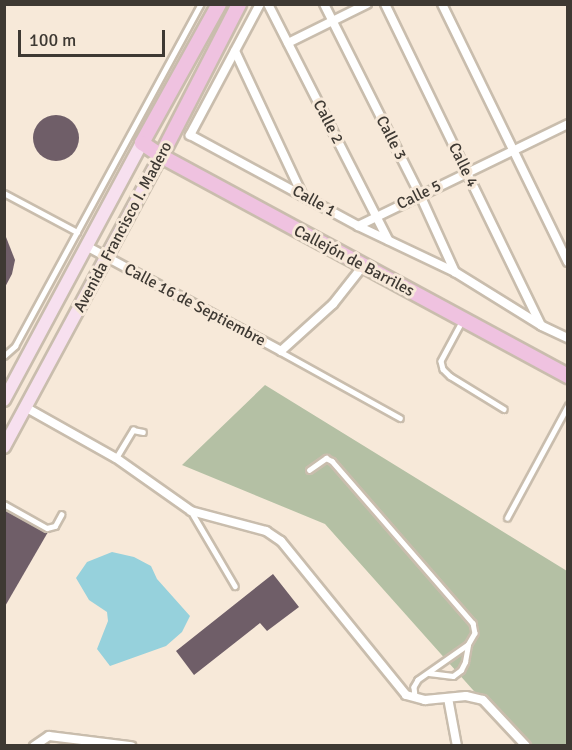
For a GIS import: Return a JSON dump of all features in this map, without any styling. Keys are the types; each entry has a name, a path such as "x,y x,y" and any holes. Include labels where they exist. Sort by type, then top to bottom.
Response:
{"main road":[{"name":"Avenida Francisco I. Madero","path":"6,392 88,247 142,143 219,4"},
{"name":"Avenida Francisco I. Madero","path":"4,447 109,258 239,4"},
{"name":"Callejón de Barriles","path":"142,143 161,156 567,376"}],"street":[{"name":"Calle 1","path":"260,4 190,135 303,194 358,226 455,272 542,326 567,338"},
{"name":"Calle 2","path":"268,4 388,240"},
{"name":"Calle 3","path":"324,4 420,195 455,272"},
{"path":"288,43 367,4"},
{"name":"Calle 4","path":"385,4 542,326"},
{"path":"442,4 567,262"},
{"path":"235,51 303,194"},
{"name":"Calle 5","path":"358,226 567,124"},
{"name":"Calle 16 de Septiembre","path":"88,247 281,351"},
{"path":"281,351 333,304 363,266"},
{"path":"25,407 116,458 191,511 266,531 281,541 406,695 415,699 466,696 483,700 500,715 526,746"},
{"path":"448,698 457,746"},
{"path":"34,746 49,736 131,746"}],"lane":[{"path":"4,356 15,346 201,4"},
{"path":"4,193 77,232"},
{"path":"463,320 441,361 443,369 450,376 504,410"},
{"path":"281,351 400,418"},
{"path":"507,518 567,405"},
{"path":"116,458 133,430 143,432"},
{"path":"309,471 326,458 338,469 473,622 475,633 468,645 461,670 453,676 429,673"},
{"path":"4,504 47,528 55,526 62,515"},
{"path":"191,511 236,586"},
{"path":"415,699 414,687 418,680 468,645"}],"green space":[{"path":"265,385 567,571 567,745 522,745 325,524 182,465"}],"water":[{"path":"112,552 134,557 151,566 157,579 190,616 182,632 166,646 110,666 97,649 108,621 107,612 89,600 76,578 87,562"}],"building":[{"path":"56,115 72,122 79,138 72,154 56,161 40,154 33,138 40,122"},
{"path":"4,232 15,260 12,274 4,289"},
{"path":"4,509 48,532 4,608"},
{"path":"273,574 299,607 267,631 260,623 194,675 176,651"}]}
